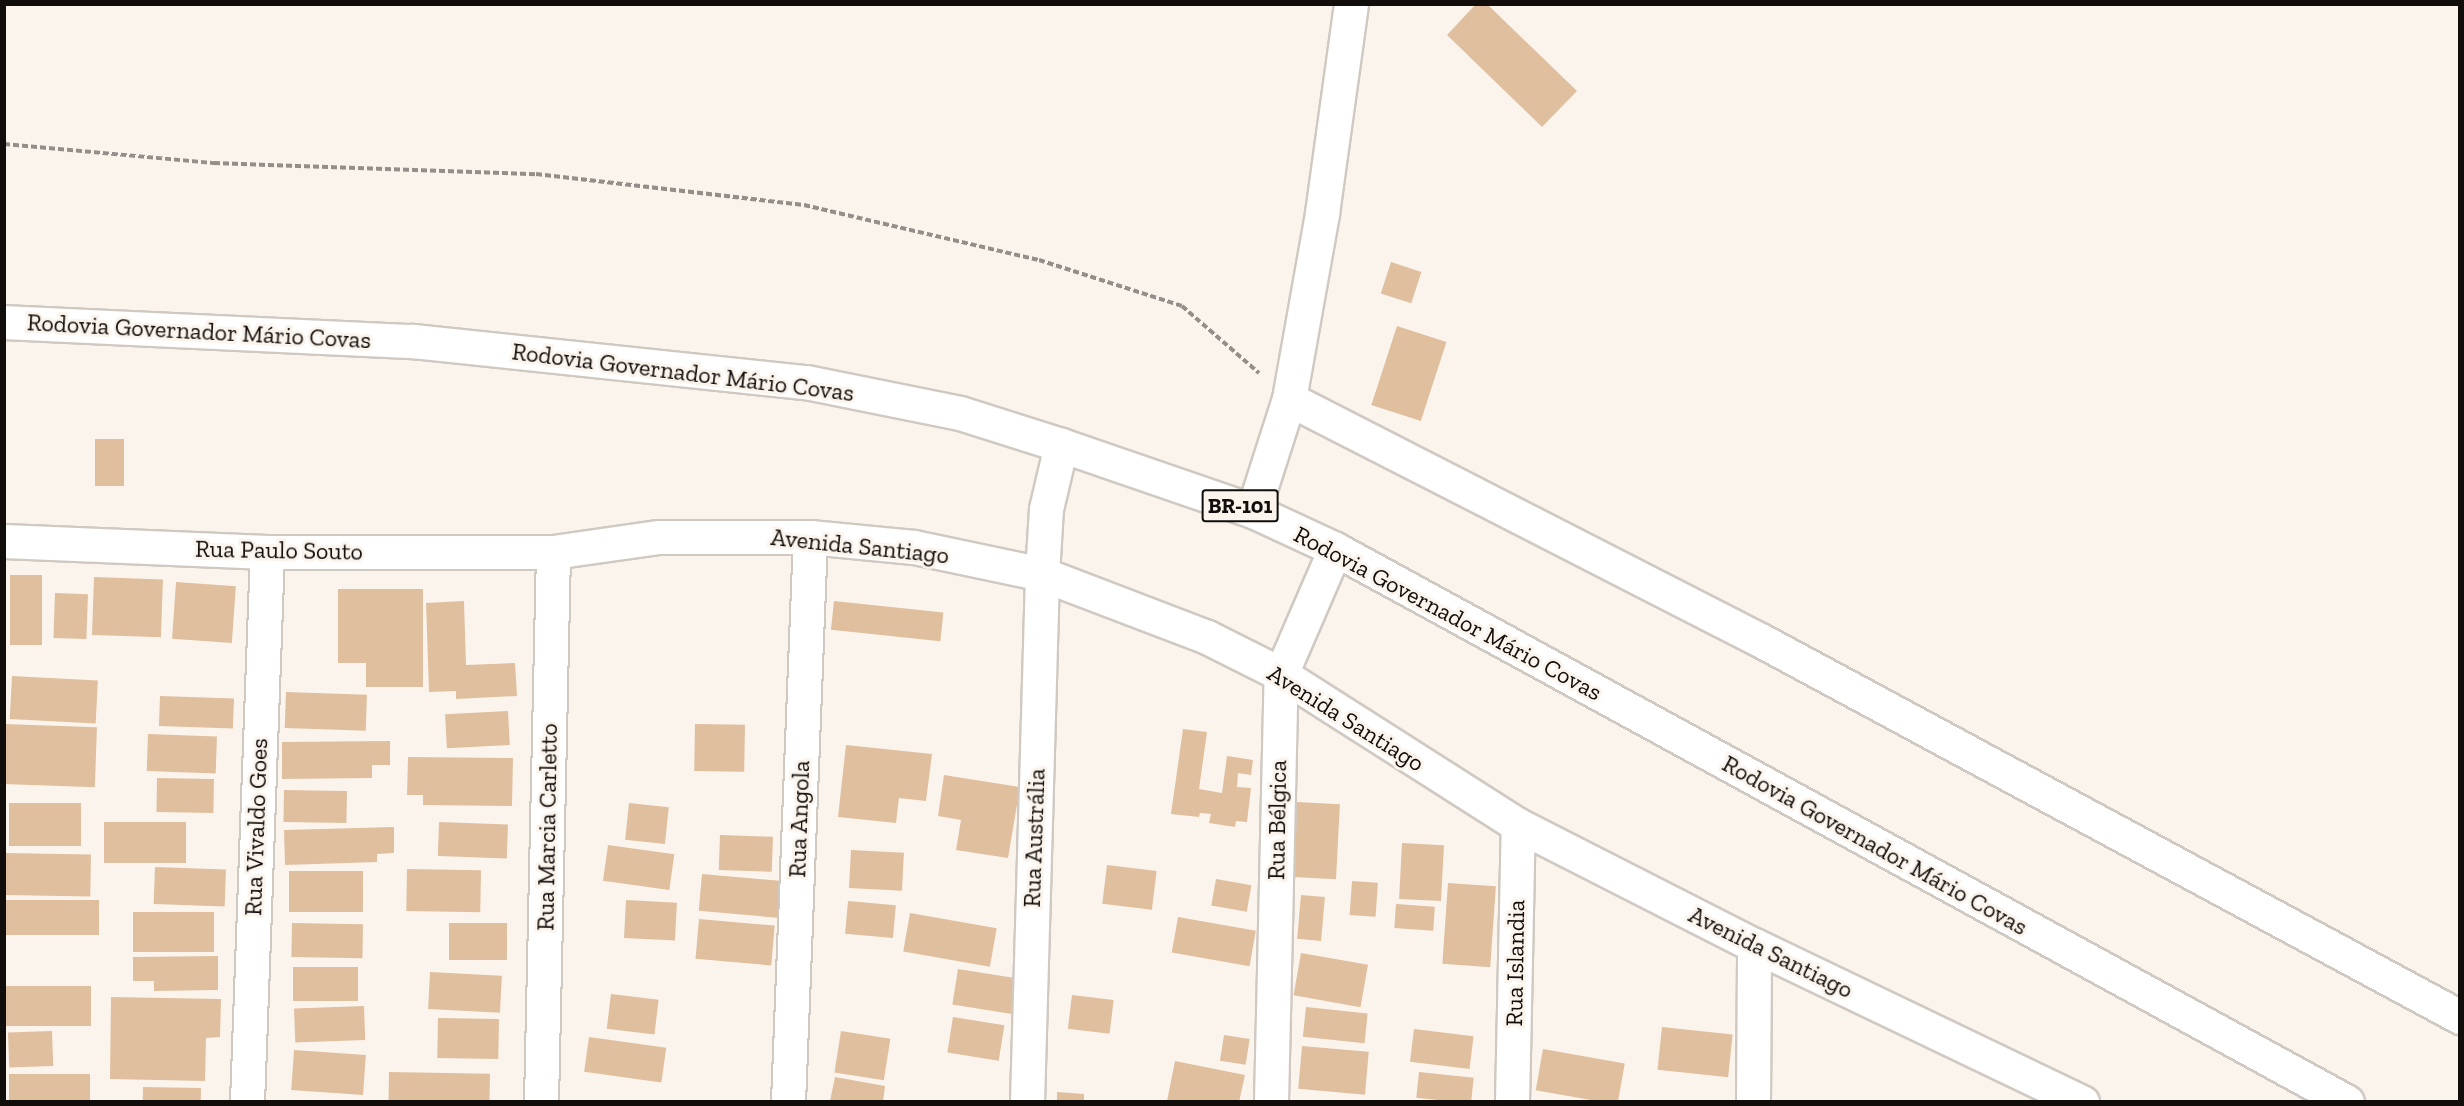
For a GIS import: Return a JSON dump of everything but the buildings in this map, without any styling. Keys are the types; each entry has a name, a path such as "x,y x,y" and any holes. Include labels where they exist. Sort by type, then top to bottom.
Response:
{"main road":[{"path":"1253,511 1289,399 1322,213 1352,4"},
{"name":"Rodovia Governador Mário Covas","path":"4,322 414,341 806,382 960,413 1061,445 1253,511 1335,549 2314,1094 2347,1101"},
{"path":"1289,399 1762,641 2460,1017"},
{"name":"Rua Austrália","path":"1027,1101 1042,574 1046,509 1061,445"},
{"name":"Avenida Santiago","path":"553,552 659,537 810,537 914,547 1042,574 1207,637 1281,674 1518,825 1754,945 2082,1101"},
{"name":"Rua Angola","path":"788,1101 810,537"},
{"name":"Rua Paulo Souto","path":"4,541 267,552 553,552"},
{"name":"Rua Bélgica","path":"1271,1101 1281,674 1335,549"},
{"name":"Rua Vivaldo Goes","path":"247,1101 267,552"},
{"name":"Rua Marcia Carletto","path":"541,1101 553,552"},
{"name":"Rua Islandia","path":"1512,1101 1518,825"},
{"path":"1753,1101 1754,945"}],"path":[{"path":"4,144 214,163 536,174 804,205 1039,260 1182,306 1289,399"}]}
